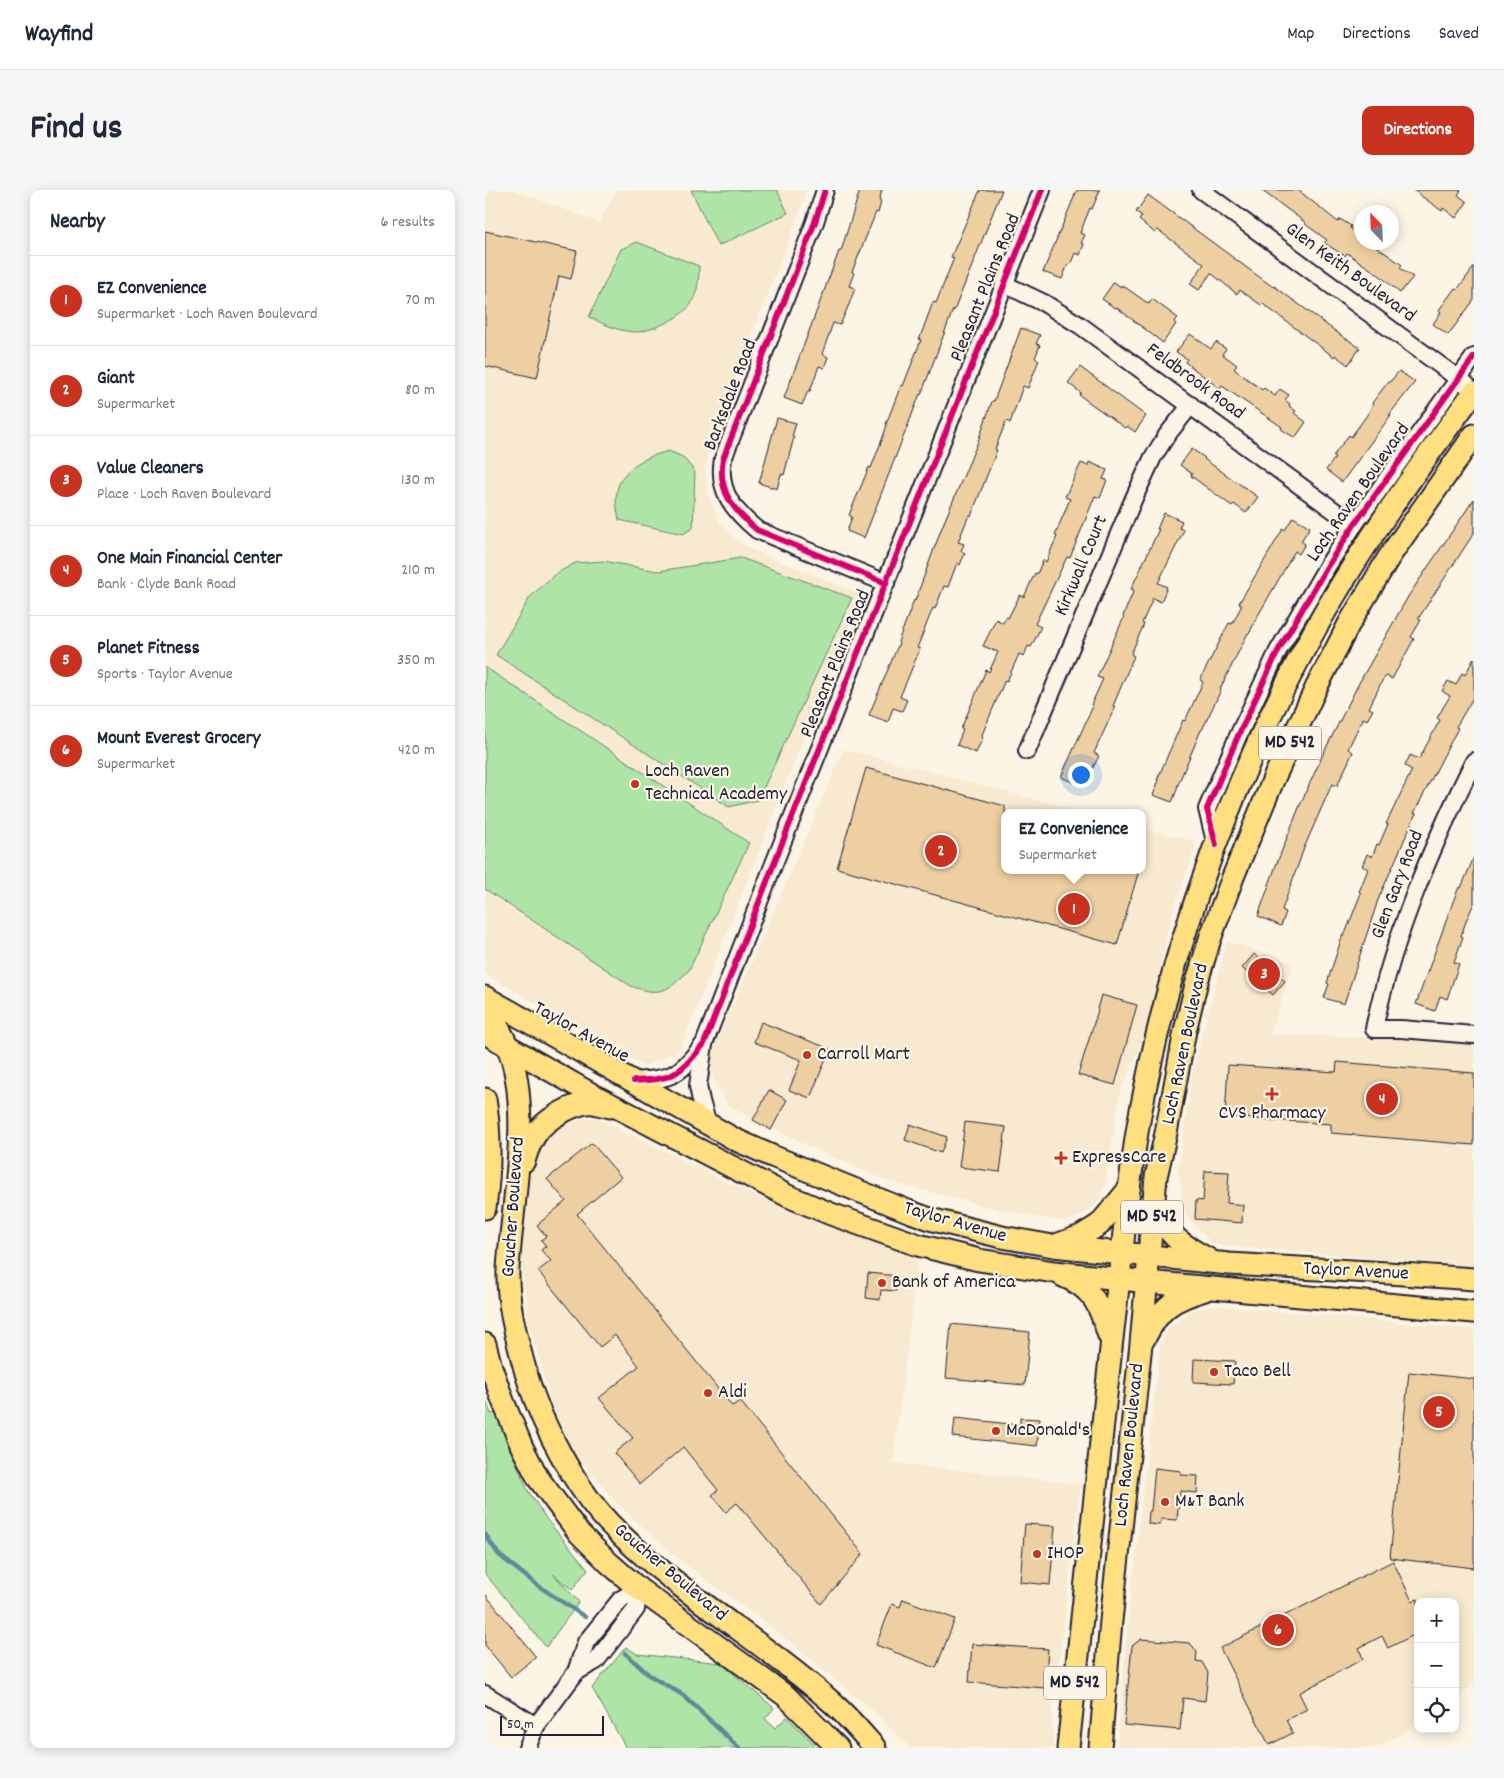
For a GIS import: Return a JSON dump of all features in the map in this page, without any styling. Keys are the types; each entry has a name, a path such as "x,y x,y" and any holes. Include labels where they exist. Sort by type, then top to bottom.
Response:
{"main road":[{"name":"Loch Raven Boulevard","path":"1068,1748 1129,1189 1140,1116 1162,1017 1180,948 1216,845 1261,738 1315,629 1383,519 1469,387"},
{"name":"Loch Raven Boulevard","path":"1100,1748 1111,1621 1141,1344 1155,1177 1166,1133 1183,1040 1196,986 1210,939 1233,877 1274,778 1317,686 1349,624 1389,556 1474,435"},
{"name":"Taylor Avenue","path":"485,997 708,1125 772,1156 908,1212 979,1232 1053,1246 1217,1263 1474,1280"},
{"name":"Goucher Boulevard","path":"485,1005 507,1046 518,1099 520,1128 508,1284 515,1328 528,1381 539,1410 577,1480 596,1509 617,1531 658,1568 823,1694 875,1748"},
{"name":"Taylor Avenue","path":"485,1032 631,1114 788,1196 918,1245 979,1260 1054,1272 1474,1312"},
{"name":"Goucher Boulevard","path":"485,1100 489,1121 488,1184 485,1208"},
{"path":"515,1190 525,1155 532,1139 542,1124 552,1117 575,1106 593,1102 631,1114"},
{"path":"1053,1246 1081,1236 1099,1225 1129,1189"},
{"path":"1153,1206 1165,1226 1176,1239 1188,1248 1217,1263"},
{"path":"1054,1272 1072,1279 1085,1288 1094,1298 1103,1313 1112,1343"},
{"path":"1141,1344 1154,1320 1165,1307 1205,1290 1225,1289"},
{"name":"Goucher Boulevard","path":"485,1344 503,1401 522,1447 538,1478 579,1533 609,1563 639,1588 786,1696 838,1748"},
{"path":"639,1588 658,1568"}],"street":[{"name":"Barksdale Road","path":"825,190 815,222 723,459 722,481 732,506 740,516 757,530 886,583"},
{"name":"Pleasant Plains Road","path":"708,1125 698,1086 704,1044 1042,190"},
{"name":"Glen Keith Boulevard","path":"1201,190 1469,387"},
{"name":"Feldbrook Road","path":"1004,284 1044,303 1081,326 1354,525"},
{"name":"Loch Raven Boulevard","path":"1216,845 1207,809 1238,736 1278,651 1328,565 1354,525 1469,387 1474,357"},
{"name":"Kirkwall Court","path":"1027,751 1153,457 1167,435 1191,406"},
{"name":"Glen Gary Road","path":"1474,761 1437,839 1403,926 1381,996 1374,1029 1401,1029 1474,1035"},
{"name":"Pleasant Plains Road","path":"634,1081 657,1080 669,1077 686,1066 704,1044"},
{"path":"527,1748 536,1726 575,1672 585,1642 621,1599 639,1588"},
{"path":"575,1672 596,1661 637,1609 639,1588"},
{"path":"485,1694 536,1726"}],"shaded area":[{"name":"Loch Raven Technical Academy","path":"485,190 513,190 599,222 617,190 806,190 800,212 710,441 705,471 709,498 720,522 734,538 754,551 861,594 680,1050 644,1066 485,974"},
{"path":"844,749 1071,809 1001,809 1001,874 1146,874 1146,829 1197,842 1172,914 1144,1038 1120,1093 1105,1187 1098,1201 1086,1213 1065,1222 1001,1210 887,1181 812,1148 728,1106 712,1077 712,1049 732,1008"},
{"path":"1227,941 1293,963 1271,1034 1391,1038 1474,1044 1474,1266 1213,1245 1185,1214 1178,1169 1193,1069"},
{"path":"595,1117 754,1195 875,1239 918,1260 893,1463 1081,1484 1052,1716 1053,1748 910,1748 871,1709 771,1627 678,1559 617,1504 571,1449 552,1405 528,1320 520,1253 524,1187 540,1144 566,1123"},
{"path":"1210,1305 1474,1329 1474,1684 1459,1696 1459,1598 1414,1598 1414,1726 1376,1748 1117,1748 1127,1629 1160,1347 1169,1328 1190,1311"}],"green space":[{"path":"691,190 777,190 788,213 718,246"},
{"path":"637,242 699,266 698,281 697,290 691,304 681,314 651,329 631,332 606,325 589,317 621,249"},
{"path":"669,451 683,457 695,472 693,528 683,534 619,520 616,503 617,490 626,473 641,461"},
{"path":"741,558 852,598 758,800 729,807 496,655 530,597 554,575 575,563 603,561 658,571"},
{"path":"485,667 749,843 689,970 669,987 663,990 649,991 631,986 485,889"},
{"path":"485,1398 491,1414 496,1413 527,1489 547,1520 588,1569 572,1590 553,1574 579,1602 546,1647 485,1574"},
{"path":"626,1647 637,1654 721,1663 774,1708 765,1719 775,1728 787,1717 818,1748 626,1748 592,1688"}],"building":[{"path":"860,190 882,190 879,201 881,202 852,272 854,273 849,286 855,288 850,302 840,325 833,323 822,354 828,357 824,368 819,366 810,391 808,391 802,405 784,398 839,251 841,251"},
{"path":"980,190 1002,190 864,538 847,531 852,517 849,515 869,467 871,468 901,385 903,386 921,340 919,340 933,302 936,303 954,258 951,257"},
{"path":"1077,190 1100,190 1080,233 1085,235 1081,243 1084,244 1080,255 1075,253 1062,279 1043,272"},
{"path":"1261,190 1298,190 1338,222 1340,219 1351,226 1350,228 1354,231 1354,250 1381,250 1402,265 1400,268 1413,277 1400,293 1379,275 1347,253 1345,256 1324,243 1327,240"},
{"path":"1413,190 1461,190 1458,195 1467,202 1456,218 1443,208 1442,211"},
{"path":"1148,195 1360,348 1348,365 1335,355 1334,357 1263,304 1261,305 1240,290 1237,294 1211,273 1199,290 1190,284 1204,264 1158,230 1155,233 1139,220 1142,216 1136,212"},
{"path":"485,231 577,251 571,279 559,276 537,378 485,366"},
{"path":"1474,267 1474,300 1448,335 1433,324 1441,312 1439,310"},
{"path":"1114,282 1121,287 1122,285 1149,304 1152,299 1178,318 1163,343 1116,307 1102,299"},
{"path":"1021,328 1040,335 1036,344 1040,345 1035,358 1039,360 1028,388 1023,386 1010,423 1006,421 995,449 997,450 971,516 969,515 958,542 964,544 961,551 965,553 960,565 957,563 948,587 944,586 917,648 920,649 900,697 907,700 902,711 893,708 888,722 869,715 899,643 942,527 977,444"},
{"path":"1190,334 1211,349 1216,342 1226,349 1222,354 1237,365 1234,369 1262,390 1264,388 1275,396 1280,389 1289,395 1285,400 1296,411 1294,413 1306,422 1295,438 1222,386 1220,389 1185,362 1187,359 1176,352"},
{"path":"1080,367 1146,416 1135,432 1127,426 1125,428 1079,395 1081,393 1068,383"},
{"path":"1399,371 1415,382 1389,415 1391,415 1342,482 1326,470 1335,458 1333,456 1349,435 1351,437 1367,415 1372,403"},
{"path":"777,418 796,423 784,475 781,474 777,489 759,483"},
{"path":"1192,449 1258,497 1246,513 1234,504 1232,506 1191,476 1192,474 1180,465"},
{"path":"1089,462 1107,470 1103,479 1107,480 1100,498 1095,496 1070,558 1067,557 1035,624 1041,627 1031,647 1028,646 1024,656 1019,654 1007,681 1005,680 976,753 957,745 963,730 961,729 986,670 989,672 998,652 983,646 996,619 1003,623 1006,617 1008,618 1020,595 1024,597 1043,560 1046,562 1070,499 1065,497 1081,463 1088,466"},
{"path":"1474,499 1474,533 1418,619 1421,620 1411,637 1414,639 1392,679 1386,676 1382,681 1369,708 1373,710 1367,720 1363,718 1348,749 1353,752 1337,786 1332,784 1304,848 1282,910 1286,912 1281,926 1258,916 1300,805 1359,683 1409,595"},
{"path":"1164,513 1182,521 1179,528 1184,530 1158,583 1167,587 1161,602 1153,598 1131,654 1134,656 1113,706 1115,707 1094,753 1099,756 1087,779 1082,778 1079,785 1061,777 1093,706 1091,705 1103,679 1097,677 1124,617 1134,590 1131,589 1159,529 1157,529"},
{"path":"1293,517 1310,527 1301,541 1305,544 1299,554 1295,551 1248,633 1201,730 1172,802 1153,795 1159,780 1157,780 1183,720 1185,721 1203,682 1200,680 1203,674 1229,623 1232,624 1242,605 1239,603 1283,529 1285,530"},
{"path":"1474,658 1474,696 1456,727 1458,728 1414,813 1416,813 1378,900 1344,1004 1324,998 1343,934 1345,934 1361,893 1359,892 1368,869 1362,866 1367,854 1372,857 1377,844 1379,845 1388,824 1386,824 1412,770 1405,766 1410,755 1419,759 1440,720 1437,718 1450,696 1442,691 1448,681 1456,685 1462,673 1465,675"},
{"path":"866,768 1005,806 1005,809 1001,809 1001,874 1138,874 1117,945 837,868"},
{"path":"1474,857 1474,903 1466,921 1461,936 1463,937 1454,962 1459,964 1447,999 1440,996 1435,1011 1416,1004 1454,899 1459,887 1461,888"},
{"path":"1254,954 1285,981 1273,995 1242,968"},
{"path":"1101,995 1137,1005 1115,1085 1078,1075"},
{"name":"Carroll Mart","path":"761,1022 830,1049 810,1098 789,1090 801,1060 754,1042"},
{"path":"1337,1062 1474,1073 1474,1145 1331,1133 1331,1124 1225,1117 1228,1065 1336,1072"},
{"path":"769,1090 787,1100 771,1130 753,1120"},
{"path":"965,1122 1006,1127 1000,1172 959,1167"},
{"path":"910,1124 947,1137 941,1153 905,1140"},
{"path":"592,1143 621,1177 577,1214 732,1406 740,1401 863,1554 821,1604 737,1503 726,1512 712,1495 718,1490 683,1447 640,1484 614,1453 633,1438 599,1398 639,1366 615,1335 600,1347 538,1271 551,1261 541,1250 546,1246 541,1240 546,1236 537,1225 566,1201 547,1179"},
{"path":"1205,1171 1229,1172 1227,1203 1243,1205 1242,1223 1195,1219 1196,1200 1203,1201"},
{"name":"Bank of America","path":"868,1273 898,1276 896,1291 881,1290 880,1300 866,1298"},
{"path":"951,1324 1030,1332 1025,1385 946,1378"},
{"name":"Taco Bell","path":"1194,1359 1235,1361 1233,1384 1193,1382"},
{"path":"1409,1372 1474,1379 1474,1568 1390,1558"},
{"name":"McDonald's","path":"955,1418 1020,1425 1020,1418 1040,1419 1037,1446 953,1437"},
{"name":"M&T Bank","path":"1155,1468 1181,1471 1181,1475 1198,1476 1197,1493 1180,1491 1177,1520 1161,1519 1160,1525 1148,1524"},
{"name":"IHOP","path":"1025,1524 1055,1526 1050,1585 1020,1582"},
{"path":"1393,1561 1412,1601 1414,1600 1414,1635 1388,1648 1382,1636 1359,1648 1363,1659 1299,1693 1307,1709 1286,1720 1293,1733 1269,1745 1220,1648"},
{"path":"485,1594 536,1657 511,1677 485,1645"},
{"path":"903,1599 955,1619 936,1668 876,1645 892,1604 900,1607"},
{"path":"1141,1639 1190,1643 1197,1652 1196,1661 1202,1662 1208,1673 1205,1701 1183,1698 1180,1730 1124,1725 1132,1646"},
{"path":"972,1644 1048,1649 1045,1688 969,1682"}],"waterway":[{"path":"485,1534 499,1555 537,1585 585,1617"},
{"path":"625,1653 649,1675 683,1695 739,1748"}],"cycle path":[{"path":"825,190 815,222 723,459 723,481 725,491 735,508 757,530 886,583"},
{"path":"634,1081 659,1079 675,1073 688,1063 704,1044 1042,190"},
{"path":"1216,845 1207,809 1238,736 1278,651 1328,565 1354,525 1474,357"}],"place":[{"name":"Loch Raven Technical Academy","path":"635,784"},
{"name":"Giant","path":"941,851"},
{"name":"EZ Convenience","path":"1074,909"},
{"name":"Value Cleaners","path":"1264,974"},
{"name":"Carroll Mart","path":"807,1055"},
{"name":"CVS Pharmacy","path":"1272,1094"},
{"name":"One Main Financial Center","path":"1382,1099"},
{"name":"ExpressCare","path":"1061,1158"},
{"name":"Bank of America","path":"882,1283"},
{"name":"Taco Bell","path":"1214,1372"},
{"name":"Aldi","path":"708,1393"},
{"name":"Planet Fitness","path":"1439,1412"},
{"name":"McDonald's","path":"996,1431"},
{"name":"M&T Bank","path":"1165,1502"},
{"name":"IHOP","path":"1037,1554"},
{"name":"Mount Everest Grocery","path":"1278,1630"}]}
